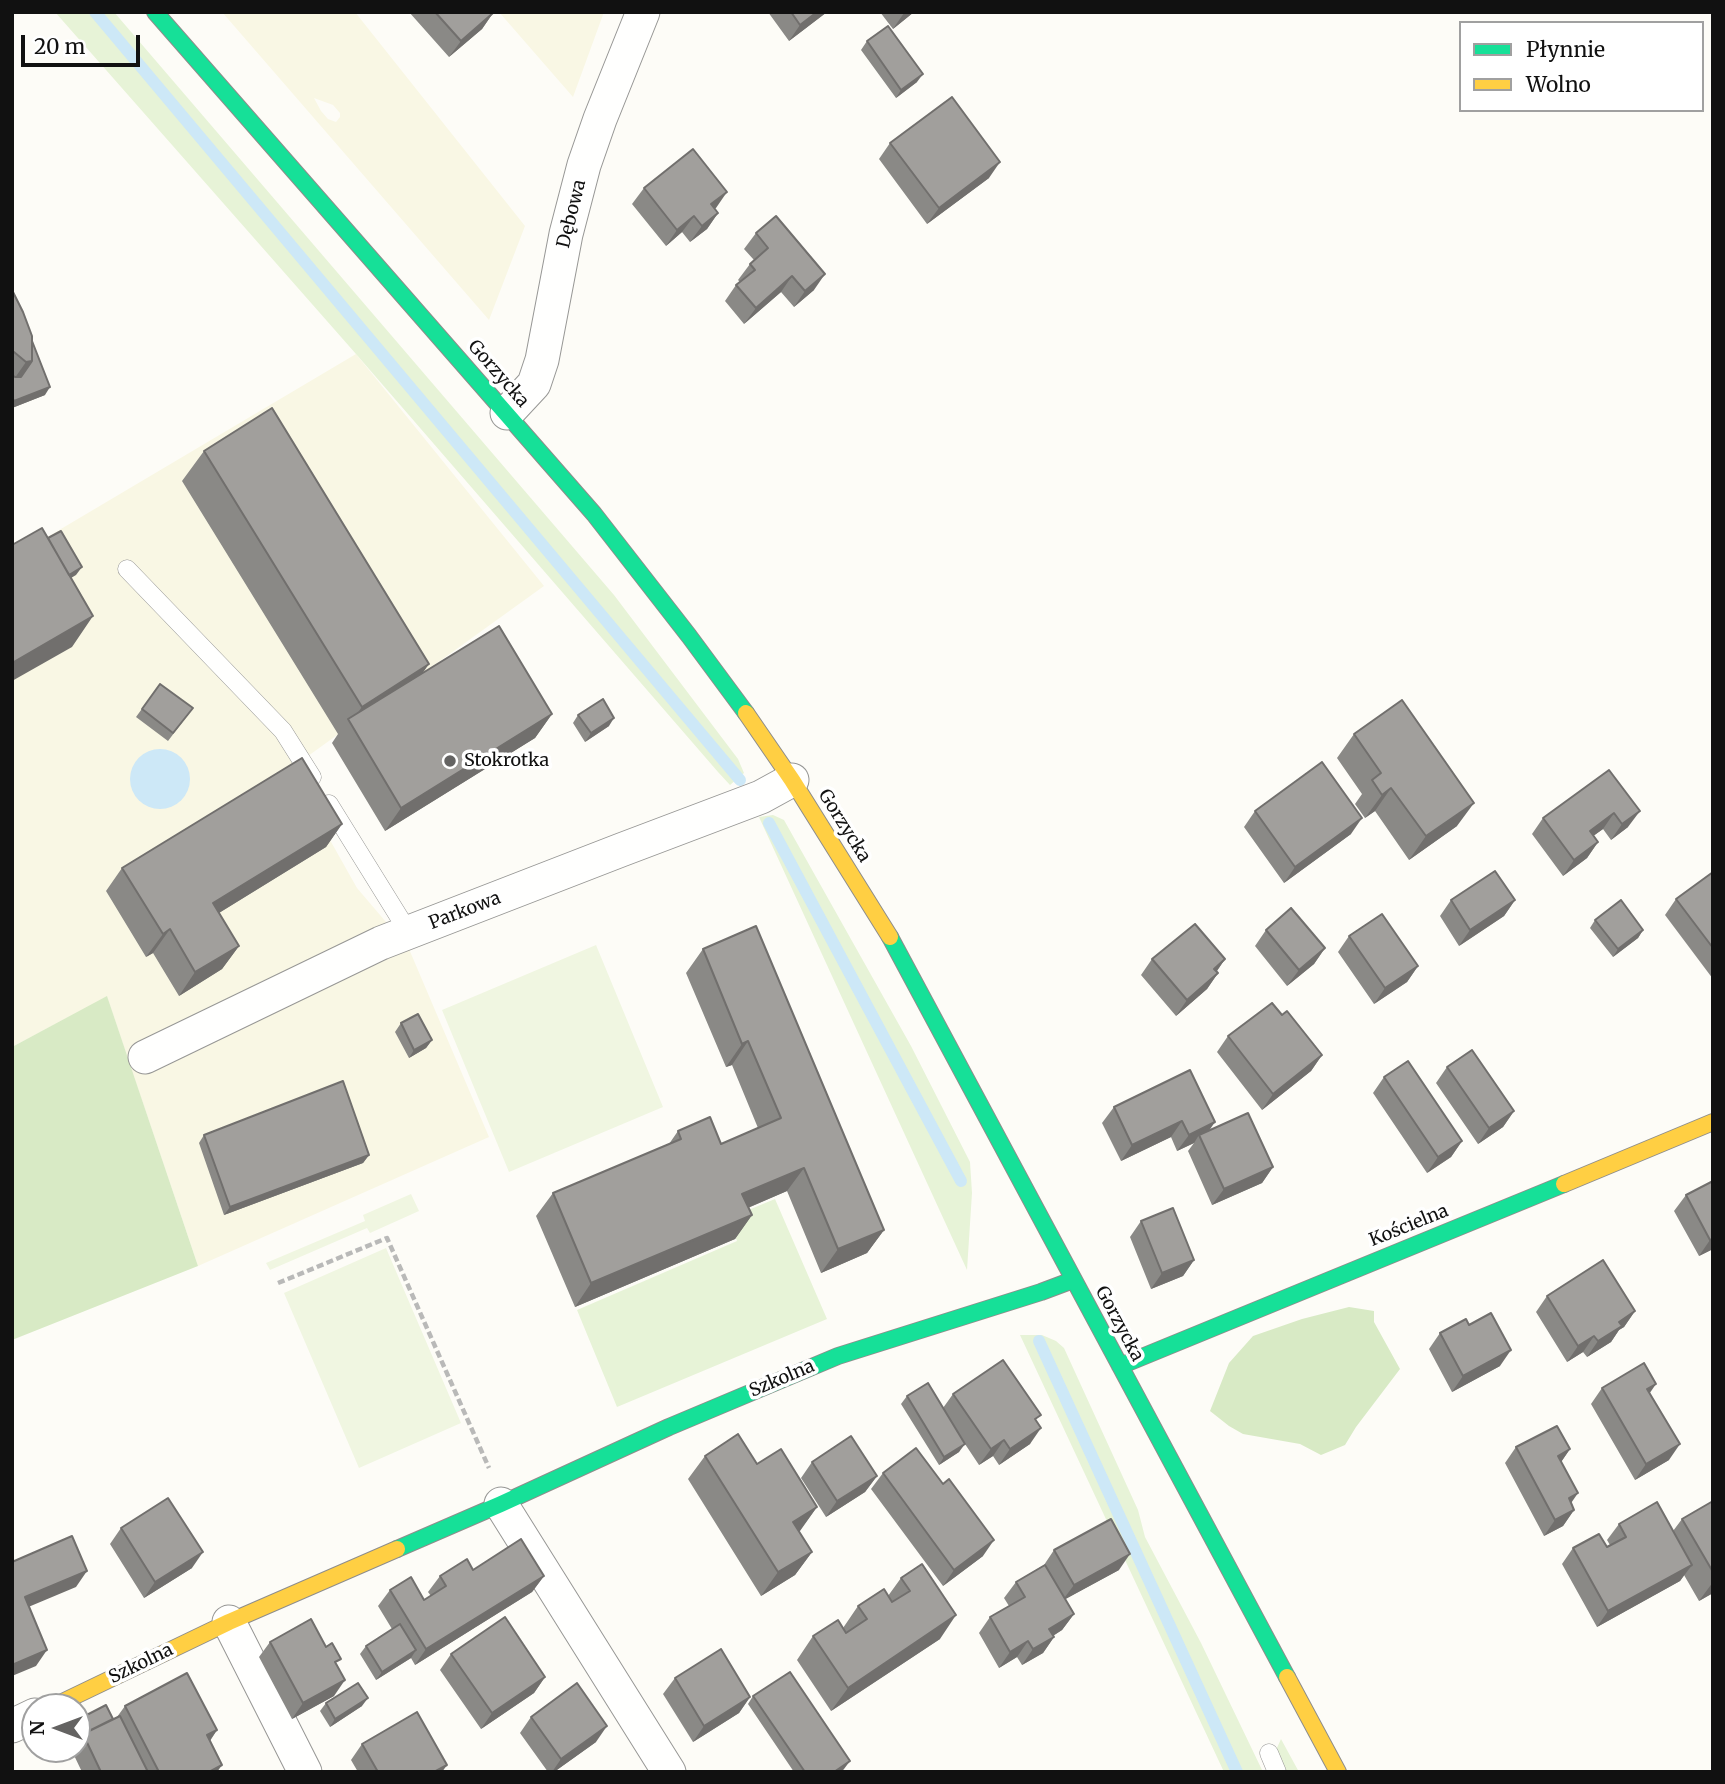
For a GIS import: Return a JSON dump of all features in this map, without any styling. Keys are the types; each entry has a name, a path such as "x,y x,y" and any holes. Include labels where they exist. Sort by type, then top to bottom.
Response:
{"main road":[{"name":"Gorzycka","path":"155,12 594,514 736,699 792,780 893,943 1338,1772"},
{"name":"Kościelna","path":"1120,1366 1713,1122"},
{"name":"Szkolna","path":"81,1693 496,1488 669,1427 838,1356 1073,1280"}],"street":[{"name":"Dębowa","path":"507,413 534,384 542,360 566,234 578,187 600,118 643,12"},
{"name":"Parkowa","path":"145,1057 381,943 761,797 792,780"},
{"path":"496,1488 669,1772"},
{"path":"229,1622 305,1772"}],"lane":[{"path":"127,569 283,731 409,933"},
{"path":"1269,1753 1277,1772"}],"path":[{"path":"278,1283 387,1238 496,1488"}],"shaded area":[{"path":"222,12 355,12 525,226 489,320","holes":["314,98 333,105 340,113 336,122 328,119"]},
{"path":"499,12 604,12 573,97"},
{"path":"356,354 544,586 290,769 357,888 409,949 489,1137 198,1266 107,997 12,1047 12,558"}],"green space":[{"path":"55,12 114,12 614,595 738,759 744,773 730,785 718,772"},
{"path":"773,815 784,820 911,1046 970,1162 972,1193 967,1270 759,817"},
{"path":"596,945 663,1107 509,1172 442,1010"},
{"path":"107,996 198,1266 12,1340 12,1047"},
{"path":"411,1194 419,1211 370,1233 367,1228 270,1270 266,1263 365,1221 363,1215"},
{"path":"775,1199 827,1319 617,1407 577,1310 737,1241 729,1218"},
{"path":"386,1248 461,1423 359,1468 284,1293"},
{"path":"1349,1307 1374,1311 1374,1322 1400,1369 1345,1445 1321,1455 1300,1444 1243,1434 1210,1411 1229,1363 1253,1336 1302,1319"},
{"path":"1020,1335 1042,1335 1064,1348 1138,1510 1145,1537 1201,1643 1263,1772 1224,1772"},
{"path":"1281,1739 1299,1772 1287,1772 1276,1750"}],"water":[{"path":"160,749 177,754 185,762 190,779 185,796 177,804 160,809 143,804 135,796 130,779 135,762 143,754"}],"building":[{"path":"435,12 493,12 493,13 461,41"},
{"path":"791,12 817,12 800,25"},
{"path":"888,26 923,74 901,90 867,41"},
{"path":"952,97 1000,162 939,208 890,143"},
{"path":"693,149 727,192 711,204 718,213 702,226 694,216 677,230 644,188"},
{"path":"776,216 825,274 805,291 792,276 756,308 736,285 755,270 750,264 768,248 756,233"},
{"path":"12,290 32,336 32,361 26,362 12,353"},
{"path":"32,341 50,387 14,401 12,375 21,377 32,361"},
{"path":"272,408 429,664 362,707 204,451"},
{"path":"42,528 93,616 12,663 12,545"},
{"path":"61,531 82,567 69,575 48,538"},
{"path":"499,626 552,714 401,808 348,719"},
{"path":"160,684 193,708 173,733 142,709"},
{"path":"603,699 614,718 591,733 578,715"},
{"path":"1402,700 1474,803 1426,836 1391,788 1382,795 1372,780 1381,773 1354,734"},
{"path":"302,758 342,824 213,903 239,946 195,972 170,929 163,934 122,868"},
{"path":"1322,762 1362,818 1295,867 1255,811"},
{"path":"1609,770 1640,811 1622,824 1614,813 1590,831 1598,842 1574,860 1543,818"},
{"path":"1495,871 1515,900 1470,930 1451,900"},
{"path":"1713,872 1713,948 1676,899"},
{"path":"1621,900 1643,930 1618,949 1595,920"},
{"path":"1291,908 1325,948 1299,970 1266,930"},
{"path":"1382,914 1418,966 1385,988 1349,936"},
{"path":"1195,924 1225,959 1214,969 1218,973 1187,1000 1152,959"},
{"path":"756,926 884,1230 838,1249 804,1168 742,1194 752,1215 591,1283 553,1193 681,1139 678,1131 710,1117 721,1144 781,1118 748,1041 742,1044 703,949"},
{"path":"1272,1003 1282,1015 1287,1011 1322,1055 1273,1094 1228,1036"},
{"path":"418,1014 432,1040 414,1050 401,1023"},
{"path":"1472,1050 1514,1111 1489,1128 1447,1067"},
{"path":"1408,1061 1462,1141 1438,1157 1384,1077"},
{"path":"1190,1070 1215,1122 1189,1135 1182,1121 1132,1145 1114,1107"},
{"path":"343,1081 369,1155 230,1207 204,1135"},
{"path":"1248,1113 1273,1167 1224,1189 1199,1135"},
{"path":"1713,1181 1713,1239 1710,1240 1686,1195"},
{"path":"1173,1208 1194,1260 1162,1273 1141,1221"},
{"path":"1603,1260 1635,1311 1619,1322 1622,1326 1598,1341 1594,1336 1578,1346 1547,1296"},
{"path":"1491,1313 1511,1350 1463,1376 1440,1333 1466,1319 1469,1325"},
{"path":"1003,1360 1041,1415 1035,1419 1041,1428 1010,1449 1004,1440 991,1449 953,1394"},
{"path":"1644,1363 1656,1384 1647,1389 1680,1444 1646,1464 1602,1388"},
{"path":"928,1383 965,1444 944,1457 907,1396"},
{"path":"1557,1426 1570,1449 1558,1456 1578,1493 1569,1498 1574,1510 1555,1520 1516,1447"},
{"path":"738,1434 757,1464 781,1449 817,1507 793,1522 812,1552 778,1572 705,1456"},
{"path":"851,1436 877,1476 837,1501 812,1462"},
{"path":"916,1448 943,1484 949,1479 994,1540 954,1570 883,1473"},
{"path":"168,1498 203,1552 155,1582 121,1528"},
{"path":"1713,1501 1713,1572 1682,1519"},
{"path":"1657,1502 1692,1565 1608,1611 1573,1548 1599,1534 1607,1547 1626,1537 1619,1524"},
{"path":"1111,1519 1130,1554 1074,1585 1054,1550"},
{"path":"72,1536 87,1571 25,1597 47,1650 12,1665 12,1562"},
{"path":"521,1539 544,1576 426,1649 390,1590 411,1577 424,1600 446,1586 440,1576 467,1559 473,1570"},
{"path":"922,1564 956,1615 848,1688 813,1636 838,1620 846,1633 867,1619 858,1606 884,1589 892,1602 910,1591 901,1578"},
{"path":"1045,1565 1074,1614 1049,1629 1054,1637 1033,1649 1028,1641 1010,1652 990,1617 1025,1597 1016,1582"},
{"path":"505,1617 545,1677 492,1713 451,1654"},
{"path":"311,1619 326,1647 332,1643 341,1659 335,1662 345,1680 303,1703 270,1642"},
{"path":"400,1624 416,1650 382,1672 366,1646"},
{"path":"721,1649 750,1697 704,1726 675,1678"},
{"path":"790,1672 850,1761 834,1772 805,1772 753,1696"},
{"path":"187,1673 217,1730 207,1735 222,1765 209,1772 159,1772 125,1706"},
{"path":"358,1683 368,1698 335,1719 326,1703"},
{"path":"577,1683 607,1726 561,1759 531,1717"},
{"path":"106,1705 113,1719 91,1730 91,1713"},
{"path":"417,1712 447,1765 434,1772 378,1772 362,1744"},
{"path":"120,1716 148,1772 101,1772 91,1751 91,1730"}],"waterway":[{"path":"95,12 740,780"},
{"path":"769,823 961,1181"},
{"path":"1039,1341 1237,1772"}],"traffic: fast":[{"path":"155,12 594,514 746,713"},
{"path":"890,937 1287,1677"},
{"path":"1120,1366 1564,1184"},
{"path":"397,1549 669,1427 838,1356 1073,1280"}],"traffic: slow":[{"path":"746,713 792,780 890,937"},
{"path":"1564,1184 1713,1122"},
{"path":"81,1693 229,1622 397,1549"},
{"path":"1287,1677 1338,1772"}],"place":[{"name":"Stokrotka","path":"450,761"}]}
